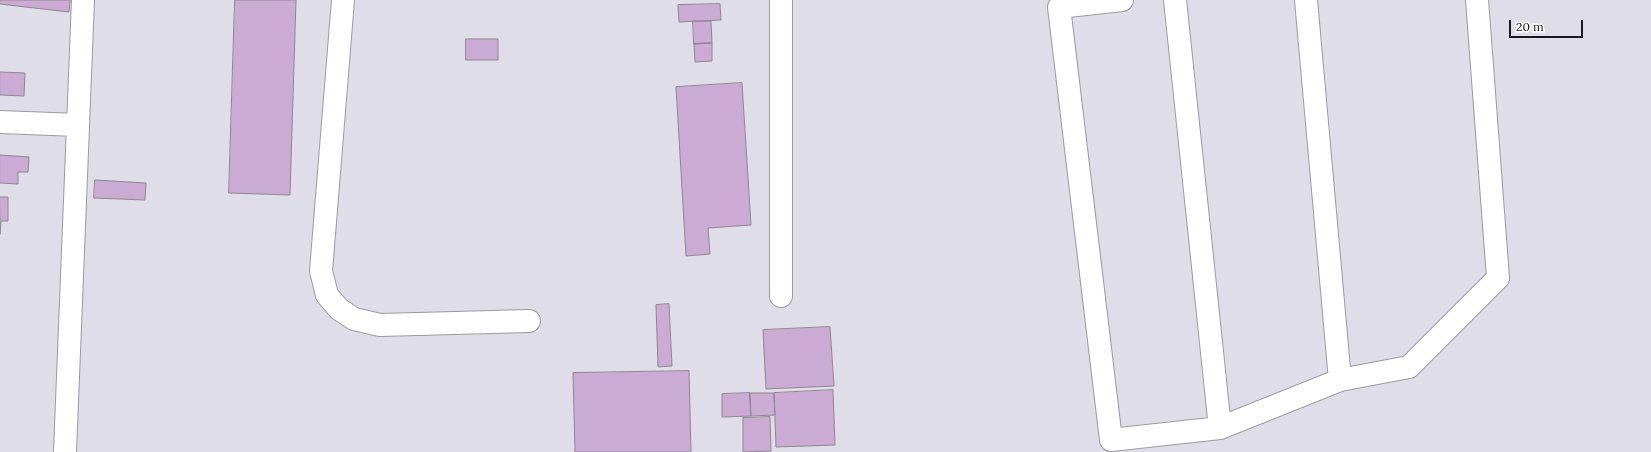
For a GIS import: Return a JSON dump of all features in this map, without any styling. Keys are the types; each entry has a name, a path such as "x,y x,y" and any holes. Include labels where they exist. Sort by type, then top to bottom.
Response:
{"street":[{"path":"65,452 83,0"},
{"path":"343,0 321,272 327,295 339,309 354,318 380,325 529,321"},
{"path":"781,0 781,296"},
{"path":"1122,0 1059,7 1111,440 1220,428 1340,380 1409,367 1498,278 1477,0"},
{"path":"1176,0 1220,428"},
{"path":"1306,0 1340,380"},
{"path":"0,122 78,125"}],"building":[{"path":"0,0 70,0 69,12 0,4"},
{"path":"235,0 296,0 290,195 229,193"},
{"path":"720,4 721,20 679,22 678,5"},
{"path":"693,21 711,21 712,43 694,44"},
{"path":"466,39 498,39 498,60 466,60"},
{"path":"712,43 712,61 695,62 694,44"},
{"path":"0,72 25,73 24,96 0,95"},
{"path":"742,83 751,225 708,228 710,254 686,256 676,87"},
{"path":"0,155 29,157 28,172 18,172 18,184 0,183"},
{"path":"95,180 146,183 145,200 94,198"},
{"path":"0,197 8,197 8,221 1,221 0,234"},
{"path":"669,304 672,366 658,367 656,305"},
{"path":"830,327 834,386 766,389 763,330"},
{"path":"689,371 691,452 575,452 573,373"},
{"path":"833,390 835,445 776,447 774,393"},
{"path":"750,393 751,416 722,417 722,394"},
{"path":"750,393 774,393 775,415 751,416"},
{"path":"770,417 771,451 743,452 743,418"}]}
